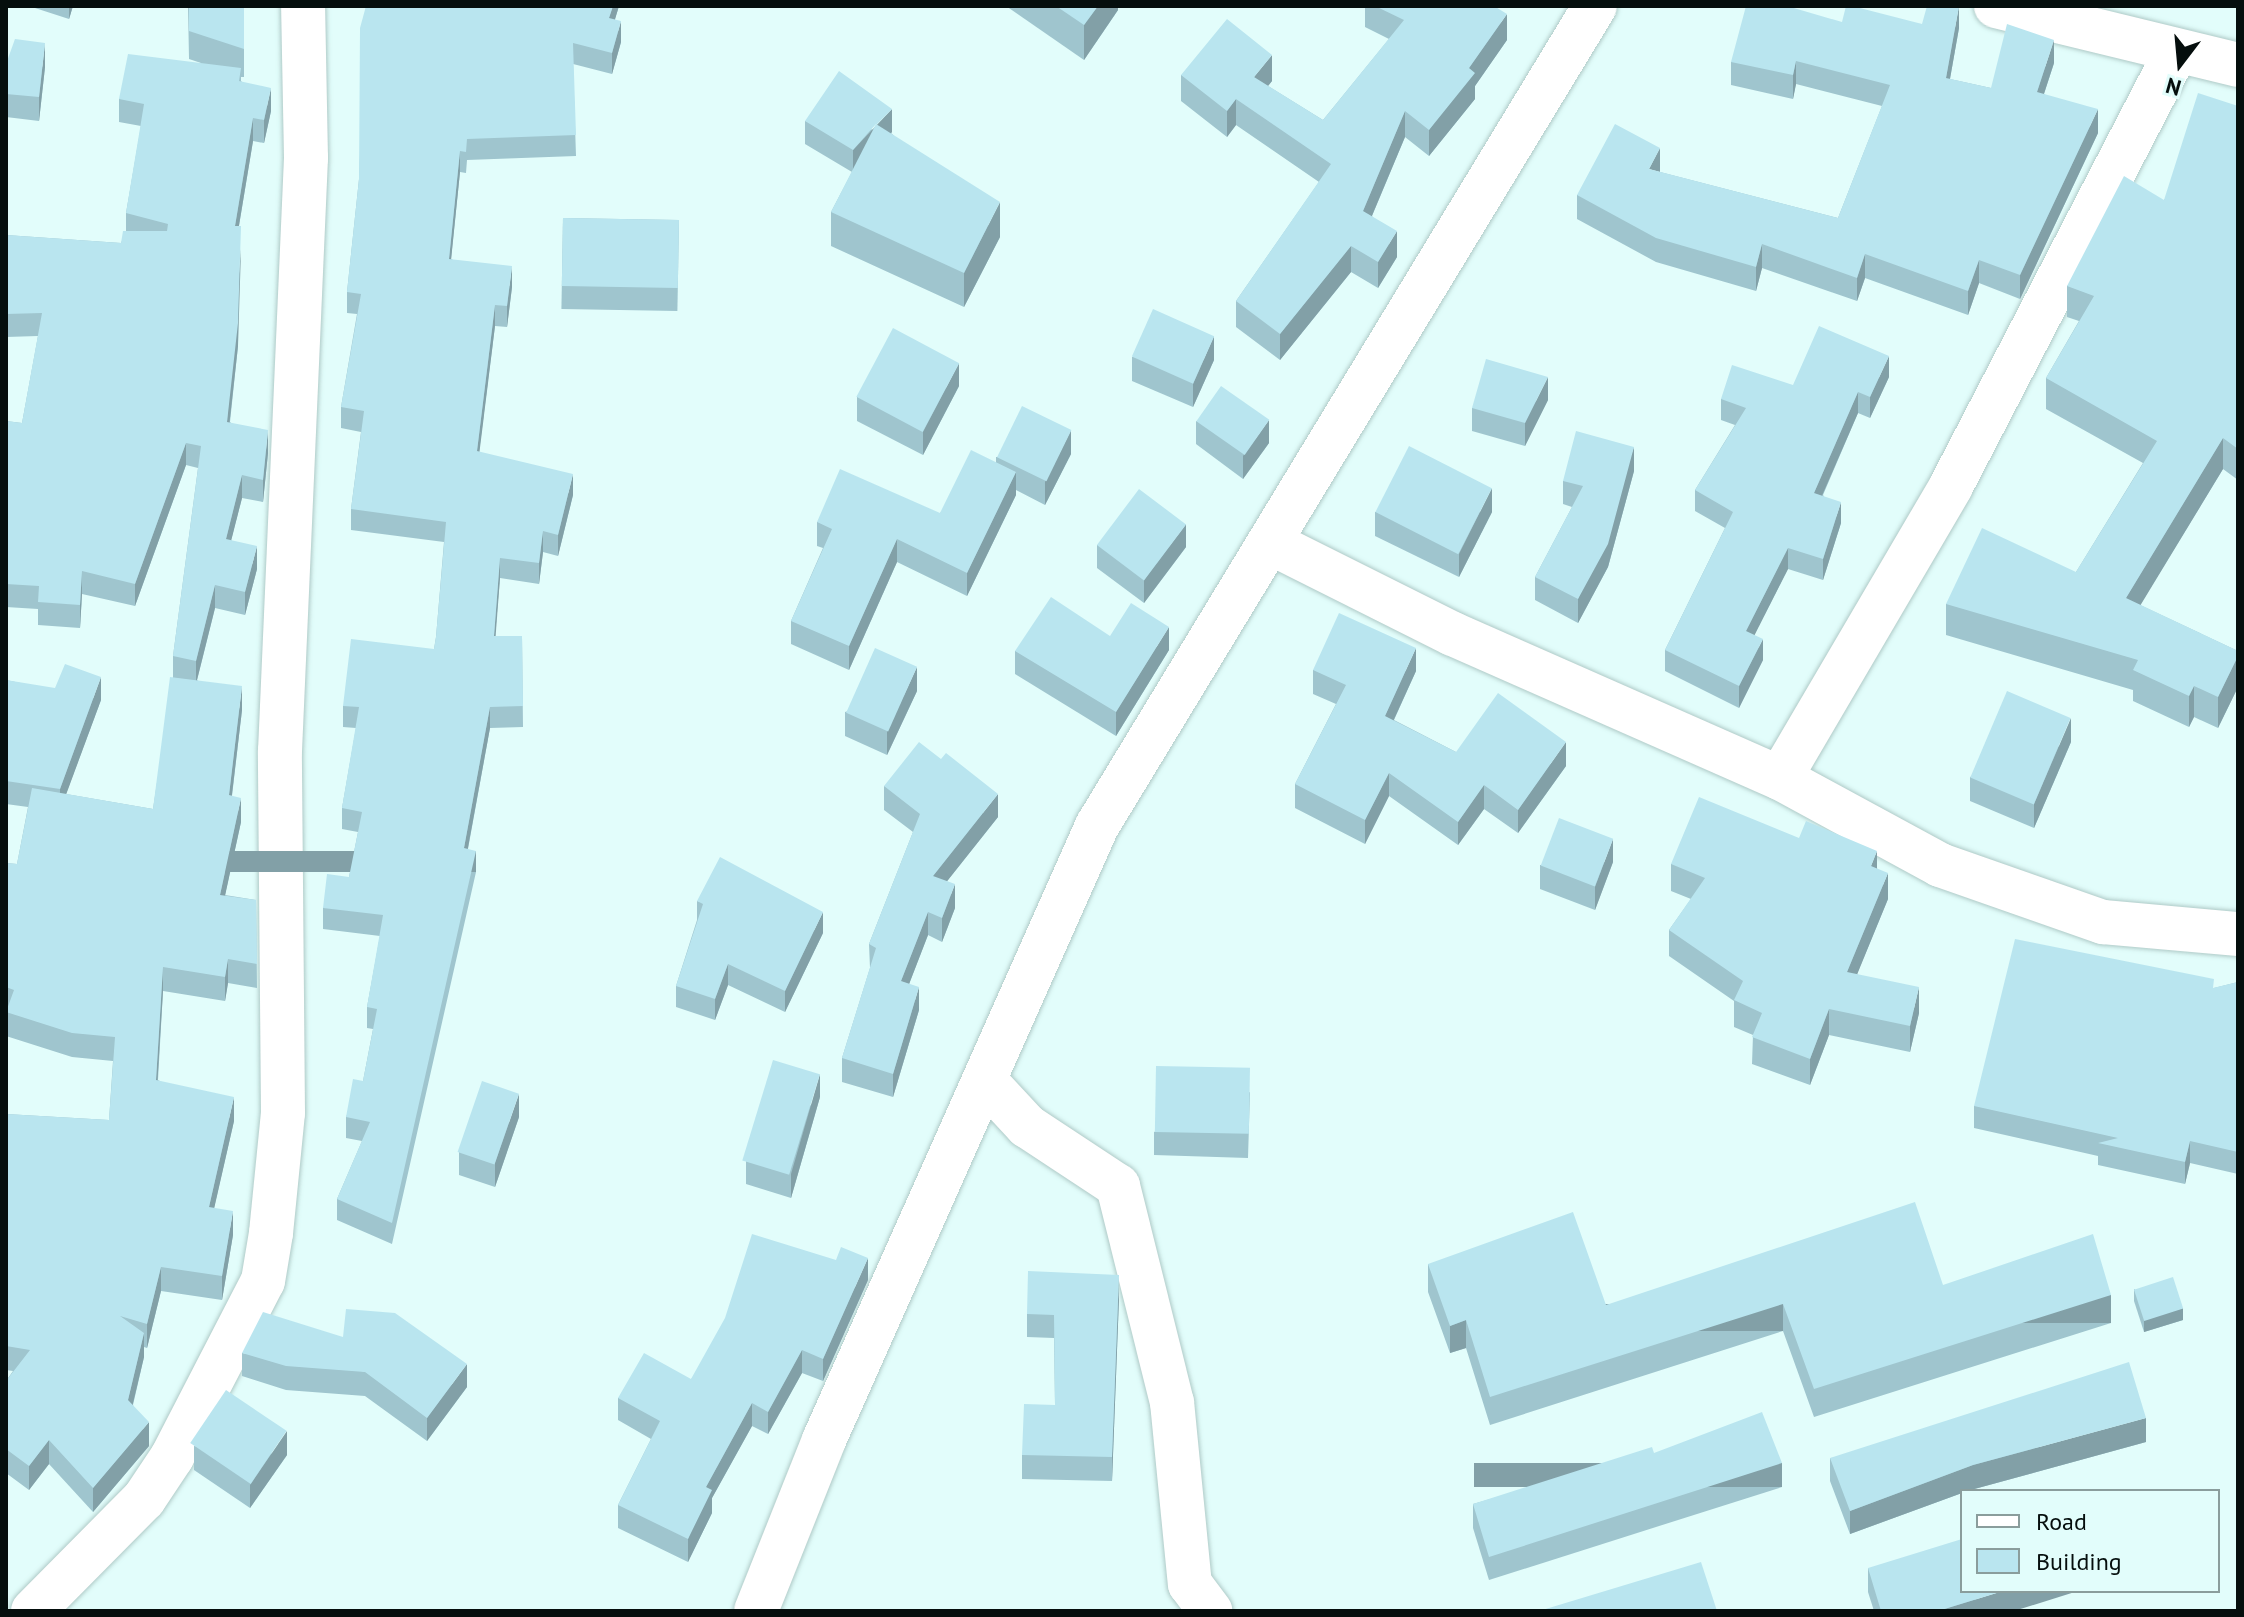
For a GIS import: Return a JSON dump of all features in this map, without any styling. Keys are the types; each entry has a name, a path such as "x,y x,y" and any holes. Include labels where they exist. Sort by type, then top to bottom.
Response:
{"street":[{"path":"33,1611 144,1499 172,1457 263,1281 283,1113 280,751 306,158 303,6"},
{"path":"756,1611 824,1440 987,1083 1097,826 1595,6"},
{"path":"1996,6 2238,65"},
{"path":"1780,778 1951,486 2176,52"},
{"path":"1271,543 1453,634 1780,778 1940,865 2088,917 2238,934"},
{"path":"987,1083 1027,1126 1118,1186 1172,1402 1190,1584 1210,1611"}],"building":[{"path":"189,6 244,6 244,49 189,31"},
{"path":"366,6 613,6 609,18 621,21 612,53 573,43 576,135 467,139 466,152 460,151 449,259 512,266 507,306 495,305 477,451 573,474 558,535 543,531 539,563 500,558 494,636 522,636 523,706 490,707 464,848 476,851 392,1223 337,1199 370,1122 346,1117 353,1079 363,1081 377,1009 367,1007 383,915 323,908 327,874 349,877 362,812 342,808 359,707 343,706 351,639 434,649 446,522 351,509 364,411 341,407 361,294 347,292 359,179 360,28"},
{"path":"1056,6 1098,6 1084,25"},
{"path":"1375,6 1494,6 1507,14 1469,68 1475,73 1429,130 1405,111 1363,211 1397,231 1378,262 1351,246 1280,334 1236,301 1331,164 1236,99 1227,111 1181,75 1227,19 1272,55 1254,77 1323,120 1404,20"},
{"path":"1746,6 1787,6 1842,22 1846,6 1852,6 1922,24 1927,6 1959,6 1946,78 1991,88 2007,24 2054,40 2037,92 2098,109 2020,275 1979,260 1968,291 1865,254 1857,278 1762,244 1756,267 1656,238 1577,195 1615,124 1660,148 1649,169 1838,218 1890,85 1796,61 1793,75 1731,62"},
{"path":"15,39 45,43 39,97 6,94 6,64"},
{"path":"128,54 241,68 239,81 271,88 264,120 253,118 235,226 241,226 238,323 227,422 268,430 263,480 242,475 226,539 257,546 245,592 215,585 196,661 173,656 201,446 186,443 135,584 82,571 80,605 38,602 39,586 6,584 6,421 22,423 42,313 6,314 6,235 121,243 123,231 167,231 168,224 126,213 144,104 119,99"},
{"path":"839,71 892,109 853,150 805,121"},
{"path":"2198,93 2238,106 2238,449 2223,438 2126,598 2238,651 2218,697 2194,686 2189,696 2133,670 2138,660 1946,604 1982,528 2076,572 2157,441 2046,378 2094,296 2067,286 2124,176 2164,200"},
{"path":"876,124 1000,202 964,273 831,212"},
{"path":"563,218 679,220 678,288 562,286"},
{"path":"1153,309 1214,336 1193,384 1132,357"},
{"path":"1819,326 1889,356 1870,397 1858,392 1814,493 1841,502 1823,559 1788,548 1746,631 1763,639 1739,686 1665,650 1733,512 1695,490 1746,408 1721,399 1732,365 1793,385"},
{"path":"893,328 959,363 923,432 856,397"},
{"path":"1486,359 1548,377 1525,423 1472,408"},
{"path":"1221,386 1269,420 1245,455 1196,421"},
{"path":"1022,406 1071,430 1046,481 997,457"},
{"path":"1576,431 1634,447 1608,544 1578,599 1535,577 1583,486 1563,481"},
{"path":"1409,446 1492,488 1458,554 1375,512"},
{"path":"971,450 1016,472 967,573 897,539 849,646 791,621 832,529 817,522 840,469 940,513"},
{"path":"1139,489 1186,525 1144,580 1097,545"},
{"path":"1051,597 1110,636 1131,603 1169,627 1116,712 1015,651"},
{"path":"1339,613 1416,648 1385,716 1456,752 1498,693 1566,742 1518,810 1484,785 1458,822 1389,773 1365,820 1295,784 1346,685 1313,670"},
{"path":"875,648 917,667 888,732 846,713"},
{"path":"65,664 101,677 60,789 6,781 6,680 55,688"},
{"path":"170,677 242,686 229,795 241,798 220,895 256,900 257,964 228,959 225,977 163,967 156,1080 234,1097 209,1207 233,1211 222,1276 161,1267 147,1324 120,1316 144,1333 128,1400 149,1422 93,1488 49,1440 29,1466 6,1449 6,1381 30,1350 6,1346 6,1114 109,1120 115,1037 72,1033 6,1012 14,990 6,987 6,863 17,864 32,788 153,809"},
{"path":"2007,691 2071,718 2034,804 1970,778"},
{"path":"919,742 941,759 946,753 998,794 933,876 955,884 942,918 928,912 901,981 919,987 893,1074 842,1058 876,948 869,944 920,814 884,786"},
{"path":"1699,797 1799,838 1806,821 1877,851 1871,866 1888,873 1847,972 1919,987 1910,1026 1829,1009 1810,1059 1752,1037 1762,1013 1734,1000 1743,981 1669,930 1705,878 1671,864"},
{"path":"1559,818 1613,839 1595,886 1541,866"},
{"path":"720,857 823,912 785,991 728,964 715,999 676,986 703,904 697,901"},
{"path":"2015,939 2214,979 2213,988 2238,982 2238,1152 2190,1141 2185,1162 2098,1143 2118,1138 1974,1106"},
{"path":"773,1060 820,1074 789,1175 742,1160"},
{"path":"1156,1066 1250,1068 1249,1134 1155,1132"},
{"path":"482,1081 519,1094 494,1165 458,1152"},
{"path":"1915,1202 1943,1285 2093,1234 2111,1295 1814,1389 1783,1304 1490,1397 1466,1320 1450,1326 1428,1264 1573,1212 1606,1305"},
{"path":"752,1234 836,1260 841,1247 868,1258 823,1359 802,1350 768,1412 752,1403 706,1487 712,1490 688,1539 618,1505 660,1421 618,1398 644,1353 691,1379 725,1318"},
{"path":"1028,1271 1119,1275 1112,1457 1022,1455 1024,1404 1055,1405 1054,1315 1027,1314"},
{"path":"2173,1277 2183,1308 2144,1321 2134,1290"},
{"path":"346,1309 395,1313 467,1364 427,1418 365,1372 286,1366 242,1353 263,1312 343,1337"},
{"path":"2129,1362 2146,1418 1973,1465 1850,1511 1830,1458"},
{"path":"226,1390 287,1431 251,1484 190,1443"},
{"path":"1762,1412 1782,1463 1489,1557 1473,1504 1652,1447 1654,1453"},
{"path":"1960,1540 1960,1593 1996,1593 1938,1611 1881,1611 1868,1568"},
{"path":"1701,1562 1717,1611 1539,1611"}]}
